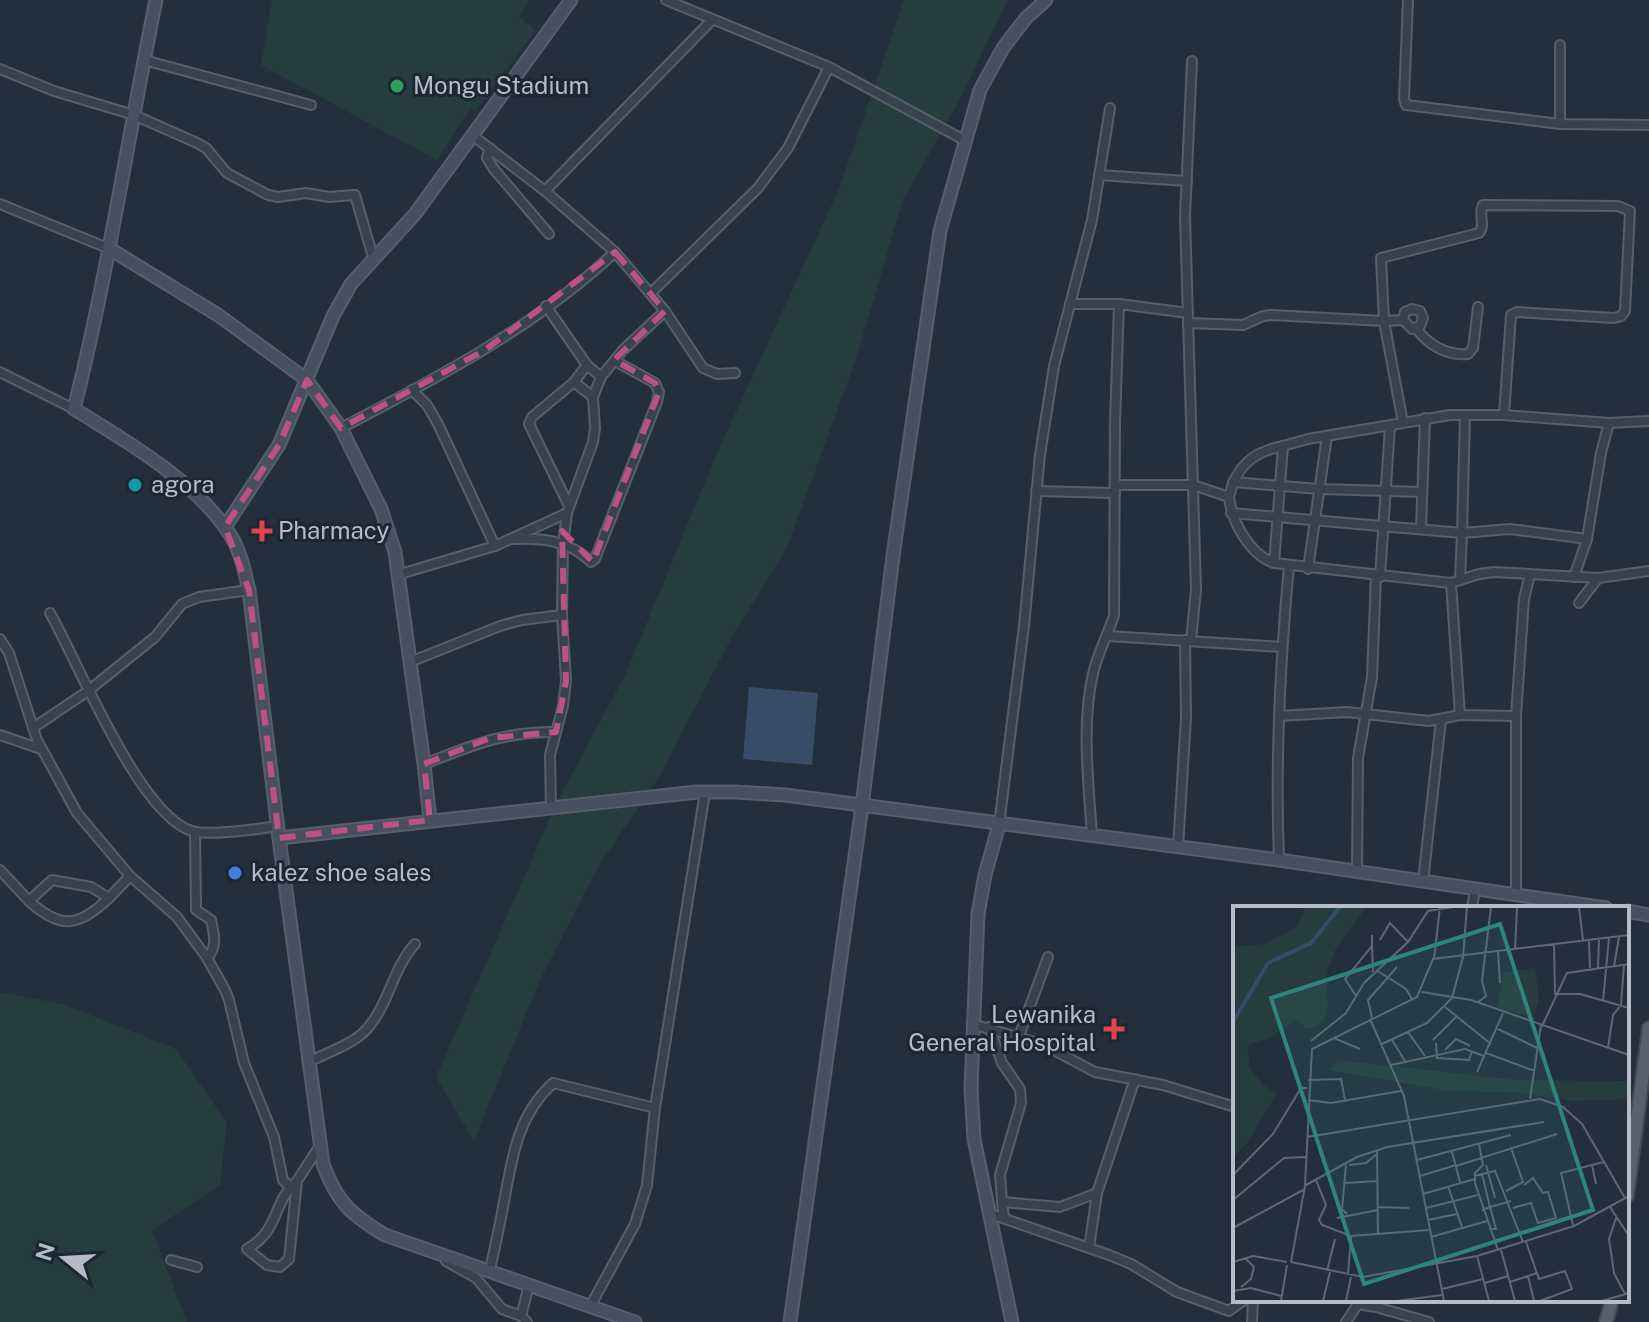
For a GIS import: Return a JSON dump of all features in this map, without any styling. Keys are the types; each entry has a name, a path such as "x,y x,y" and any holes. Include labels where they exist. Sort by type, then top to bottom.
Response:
{"main road":[{"path":"1629,1181 1649,1028"},
{"path":"1606,1322 1611,1302"}],"street":[{"path":"74,409 110,249 156,0"},
{"path":"225,527 279,445 333,316 351,284 415,214 571,0"},
{"path":"666,0 829,67 964,140"},
{"path":"790,1322 940,231 980,90 1003,48 1026,18 1046,0"},
{"path":"1408,0 1406,105 1560,124 1649,125"},
{"path":"545,191 712,20"},
{"path":"1560,45 1560,124"},
{"path":"144,60 311,105"},
{"path":"1178,848 1188,640 1196,590 1185,231 1192,61"},
{"path":"651,293 758,188 788,148 829,67"},
{"path":"0,69 54,91 134,115 202,146 227,173 268,195 355,195 373,257"},
{"path":"1012,1322 974,1139 972,1024 978,914 999,825 1024,626 1036,491 1054,366 1083,263 1110,108"},
{"path":"472,135 545,191 615,252 665,311 703,368 709,373 735,373"},
{"path":"490,148 487,158 493,168 549,234"},
{"path":"1099,175 1187,181"},
{"path":"0,204 110,249 196,301 307,380 341,428 381,509 400,574 430,820"},
{"path":"1403,423 1384,321 1381,258 1479,233 1483,227 1483,205 1618,206 1630,211 1625,311 1614,318 1517,312 1511,315 1504,415"},
{"path":"341,428 496,345 583,281 615,252"},
{"path":"1070,304 1119,304 1188,313"},
{"path":"1092,837 1088,696 1093,670 1114,615 1119,304"},
{"path":"546,306 587,365 601,377"},
{"path":"1403,320 1431,344 1452,353 1468,354 1473,348 1478,307"},
{"path":"1403,320 1408,310 1420,311 1423,318 1416,328"},
{"path":"551,809 549,766 566,681 562,615 563,544 568,510 593,442 593,397 601,377 665,311"},
{"path":"1188,323 1243,325 1271,315 1403,320"},
{"path":"513,539 540,539 563,544 592,562 595,559 659,392 655,383 615,361"},
{"path":"568,510 529,424 537,412 574,382 587,365"},
{"path":"0,372 74,409 127,441 170,473 225,527 241,558 249,590 319,1147 335,1193 359,1218 385,1235 635,1322"},
{"path":"574,382 593,397"},
{"path":"412,390 427,405 438,424 495,546"},
{"path":"1460,715 1456,581 1462,533 1465,415"},
{"path":"1649,421 1609,423 1504,415 1425,418 1265,450 1250,458 1233,482 1229,497 1231,513 1257,555 1289,566 1456,581 1494,572 1598,578 1649,571"},
{"path":"1421,529 1425,418"},
{"path":"1574,577 1587,539 1609,423"},
{"path":"1357,872 1358,758 1372,677 1390,426"},
{"path":"1308,569 1327,436"},
{"path":"1274,563 1283,446"},
{"path":"1233,482 1319,489 1422,492"},
{"path":"1036,491 1193,485 1229,497"},
{"path":"400,574 495,546 568,510"},
{"path":"1231,513 1462,533 1510,529 1587,539"},
{"path":"1279,860 1276,788 1289,566"},
{"path":"1516,893 1516,716 1524,599 1530,574"},
{"path":"1579,603 1598,578"},
{"path":"33,728 88,691 155,637 182,604 199,597 249,590"},
{"path":"50,613 88,691 139,780 172,820 195,832 278,832 551,809 705,792 785,795 1279,860 1594,906"},
{"path":"410,662 500,626 562,615"},
{"path":"1108,636 1282,647"},
{"path":"0,639 9,653 41,749 77,813 130,876 177,917 207,958 229,1000 244,1063 274,1137 283,1180 293,1184"},
{"path":"1279,716 1326,713 1441,720 1460,715 1516,716"},
{"path":"1423,881 1441,720"},
{"path":"424,764 490,738 556,732"},
{"path":"0,735 41,749"},
{"path":"591,1305 641,1210 652,1155 655,1108 705,792"},
{"path":"195,832 196,910 211,920 214,940 214,949 207,958"},
{"path":"0,870 29,901 51,918 67,923 85,917 130,876"},
{"path":"29,901 52,880 91,887 109,898"},
{"path":"1472,906 1475,889"},
{"path":"1629,911 1649,915"},
{"path":"309,1062 364,1032 378,1012 400,960 415,944"},
{"path":"1019,1036 1048,957"},
{"path":"972,1024 1042,1044 1095,1072 1135,1079 1233,1106"},
{"path":"989,1027 1002,1063 1021,1094 1018,1122 1000,1175 1004,1218"},
{"path":"1089,1248 1097,1193 1135,1079"},
{"path":"490,1270 513,1152 521,1126 541,1093 553,1083 655,1108"},
{"path":"293,1184 289,1259 283,1265 267,1265 247,1249 267,1233 293,1184 319,1147"},
{"path":"1002,1202 1060,1207 1097,1193"},
{"path":"991,1214 1131,1264 1177,1292 1220,1309 1229,1311 1241,1302"},
{"path":"431,1251 476,1278 502,1309 524,1319 529,1285"},
{"path":"171,1260 197,1267"},
{"path":"1252,1322 1253,1302"},
{"path":"1346,1322 1358,1304 1377,1304 1429,1322"}],"highlighted area":[{"path":"615,252 665,311 614,360 655,383 659,392 593,562 562,531 566,681 556,732 490,738 424,764 430,820 279,838 249,590 225,527 279,445 307,380 341,428 485,350"}],"shaded area":[{"name":"Lewanika General Hospital","path":"1110,1015 1125,1020 1117,1044 1103,1039"}],"green space":[{"name":"Mongu Stadium","path":"272,0 530,0 519,17 536,30 476,110 471,108 437,160 261,65"},
{"path":"904,0 1008,0 959,101 903,200 855,362 786,550 733,635 659,777 598,867 539,982 474,1141 436,1077 558,800 626,673 717,453 839,189"},
{"path":"0,992 63,1004 176,1049 227,1123 220,1185 152,1230 187,1322 0,1322"}],"water":[{"path":"749,687 818,693 812,765 743,759"}],"place":[{"name":"Mongu Stadium","path":"397,86"},
{"name":"agora","path":"135,485"},
{"name":"Pharmacy","path":"262,531"},
{"name":"kalez shoe sales","path":"235,873"},
{"name":"Lewanika General Hospital","path":"1114,1029"}]}
